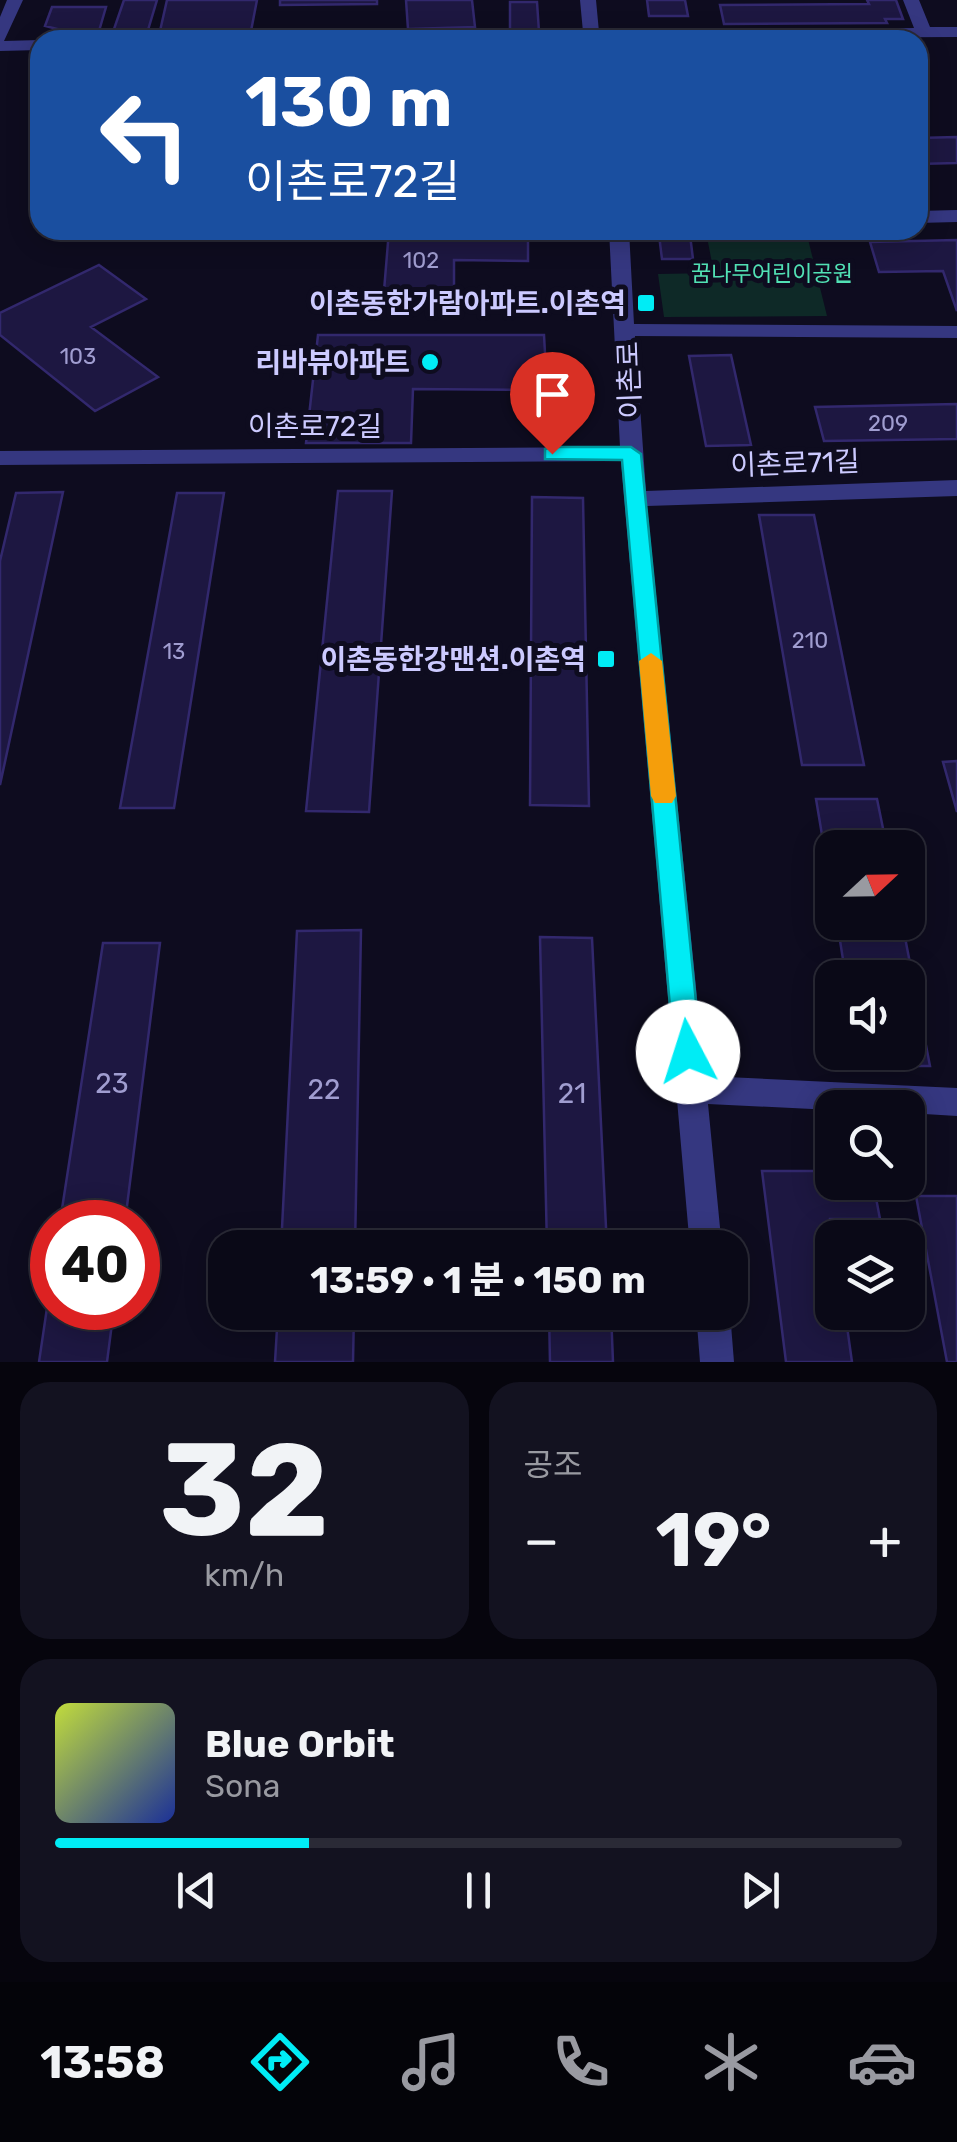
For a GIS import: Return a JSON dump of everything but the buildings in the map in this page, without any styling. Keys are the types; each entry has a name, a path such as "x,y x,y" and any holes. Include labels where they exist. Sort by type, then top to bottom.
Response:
{"street":[{"path":"0,37 15,0"},
{"path":"588,0 591,30"},
{"path":"911,0 923,30"},
{"path":"928,33 957,32"},
{"path":"0,46 30,45"},
{"path":"928,217 957,216"},
{"name":"이촌로","path":"620,240 631,454 704,1230"},
{"path":"627,330 957,332"},
{"name":"이촌로72길","path":"0,458 631,454"},
{"name":"이촌로71길","path":"635,499 957,488"},
{"path":"692,1089 957,1102"},
{"path":"714,1330 717,1362"}],"green space":[{"name":"꿈나무어린이공원","path":"708,240 808,240 827,316 664,317 658,274 714,273"}],"slow traffic":[{"path":"651,661 663,796"}],"place":[{"name":"이촌동한가람아파트.이촌역","path":"646,303"},
{"name":"리바뷰아파트","path":"430,362"},
{"name":"이촌동한강맨션.이촌역","path":"606,659"}],"route":[{"path":"552,454 631,454 688,1052"}]}
